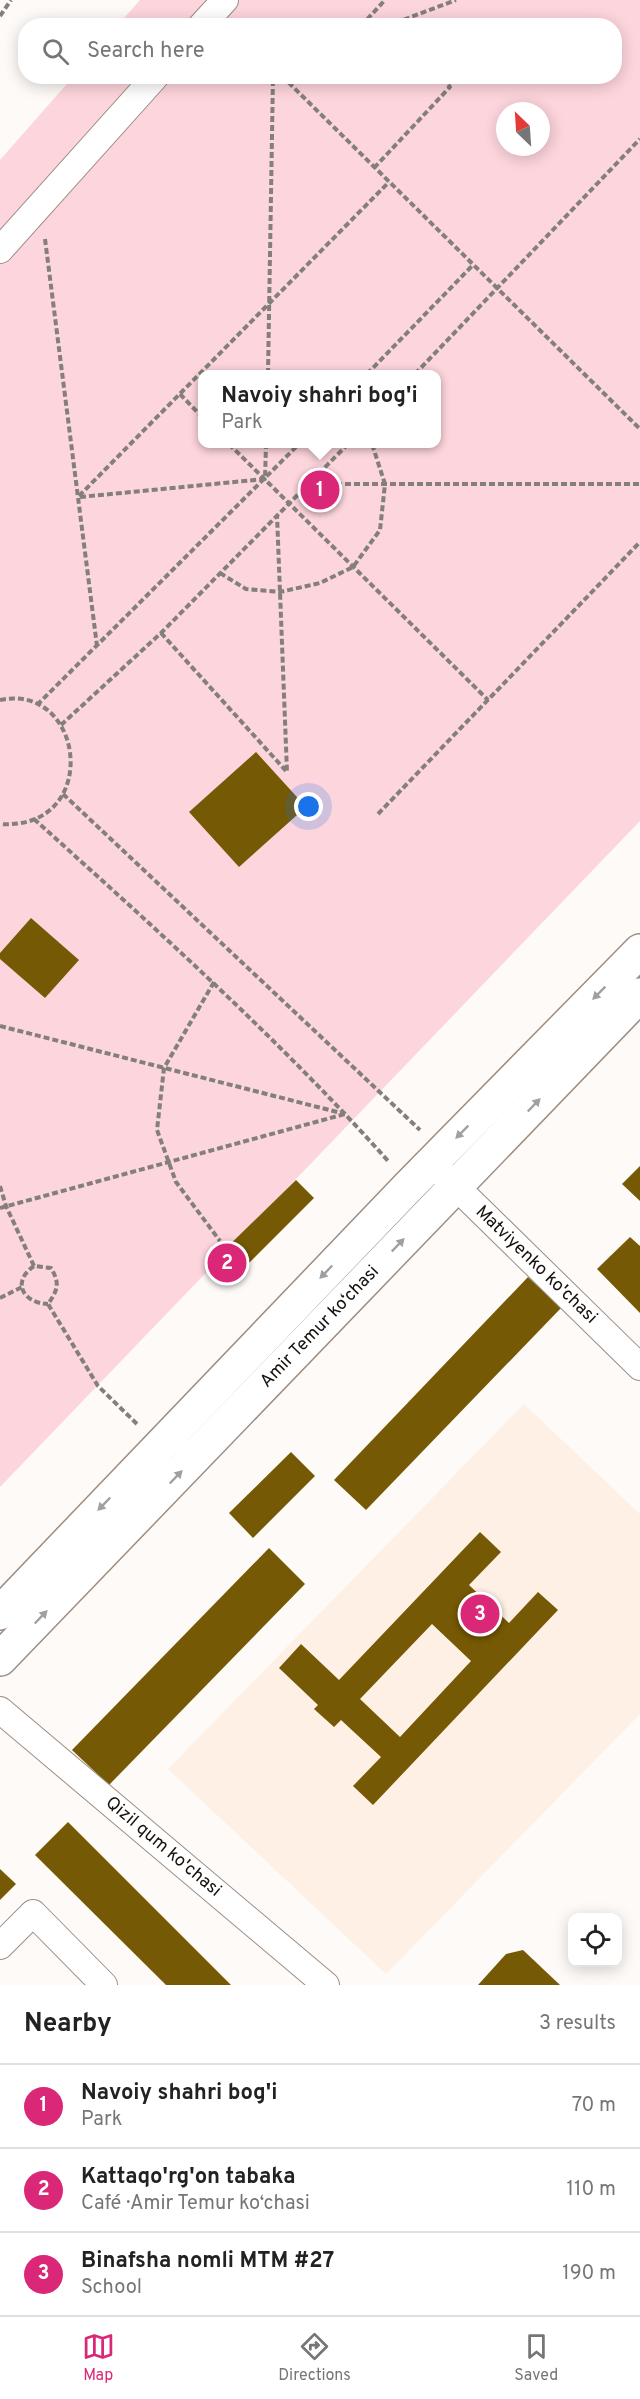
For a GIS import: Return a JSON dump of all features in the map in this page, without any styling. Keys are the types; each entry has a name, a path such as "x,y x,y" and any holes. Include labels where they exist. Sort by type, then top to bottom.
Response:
{"main road":[{"name":"Amir Temur ko‘chasi","path":"0,1613 421,1174 640,951"},
{"name":"Amir Temur ko‘chasi","path":"0,1659 640,995"}],"street":[{"path":"208,18 225,0"},
{"path":"0,250 149,84"},
{"name":"Matviyenko ko'chasi","path":"421,1174 455,1186 640,1367"},
{"name":"Qizil qum ko'chasi","path":"0,1710 326,1985"},
{"path":"0,1946 33,1912 104,1985"}],"path":[{"path":"0,15 11,0"},
{"path":"368,18 385,0"},
{"path":"410,18 456,0"},
{"path":"268,370 273,84"},
{"path":"290,84 640,429"},
{"path":"374,168 450,87 448,84"},
{"path":"421,370 640,139"},
{"path":"204,370 389,182"},
{"path":"40,205 97,646"},
{"path":"372,370 473,265"},
{"path":"79,497 198,376"},
{"path":"180,394 198,413"},
{"path":"233,448 488,700"},
{"path":"265,479 266,448"},
{"path":"37,705 295,448"},
{"path":"61,725 161,633 344,448"},
{"path":"220,573 246,589 280,592 320,583 353,567 380,530 385,483 373,448"},
{"path":"79,497 265,479"},
{"path":"308,483 640,484"},
{"path":"161,633 287,772 277,515"},
{"path":"378,814 640,543"},
{"path":"0,699 28,701 46,710 61,725 70,743 73,764 69,784 58,802 42,816 23,823 0,824"},
{"path":"63,794 420,1130"},
{"path":"34,819 214,982 346,1114 421,1174"},
{"path":"214,982 164,1068 157,1130 176,1182 220,1241"},
{"path":"0,1026 346,1114"},
{"path":"0,1208 346,1114"},
{"path":"0,1186 6,1206 34,1266"},
{"path":"34,1266 51,1268 58,1280 56,1292 48,1304 36,1304 25,1295 22,1287 24,1273 34,1266"},
{"path":"0,1298 22,1287"},
{"path":"48,1304 98,1386 160,1446"}],"shaded area":[{"path":"140,0 640,0 640,821 0,1487 0,160 67,84 622,84 622,18 124,18"},
{"path":"524,1404 640,1514 640,1714 386,1974 168,1769"}],"building":[{"path":"256,752 306,807 239,867 189,812"},
{"path":"31,918 79,960 45,998 0,959 0,953"},
{"path":"640,1166 640,1201 622,1184"},
{"path":"296,1180 314,1198 239,1273 220,1254"},
{"path":"630,1237 640,1246 640,1313 597,1269"},
{"path":"528,1277 561,1308 366,1510 334,1480"},
{"path":"291,1452 315,1476 253,1538 229,1513"},
{"path":"480,1532 501,1552 469,1585 509,1623 538,1592 558,1610 373,1805 353,1786 381,1757 341,1720 334,1727 314,1709 318,1705 279,1668 301,1644 339,1680","holes":["432,1624 471,1661 400,1737 360,1699"]},
{"path":"269,1548 305,1584 109,1785 72,1750"},
{"path":"68,1822 231,1985 166,1985 35,1855"},
{"path":"0,1869 16,1884 0,1900"},
{"path":"523,1950 560,1985 478,1985 506,1954"}],"place":[{"name":"Navoiy shahri bog'i","path":"320,490"},
{"name":"Kattaqo'rg'on tabaka","path":"227,1263"},
{"name":"Binafsha nomli MTM #27","path":"480,1614"}]}
